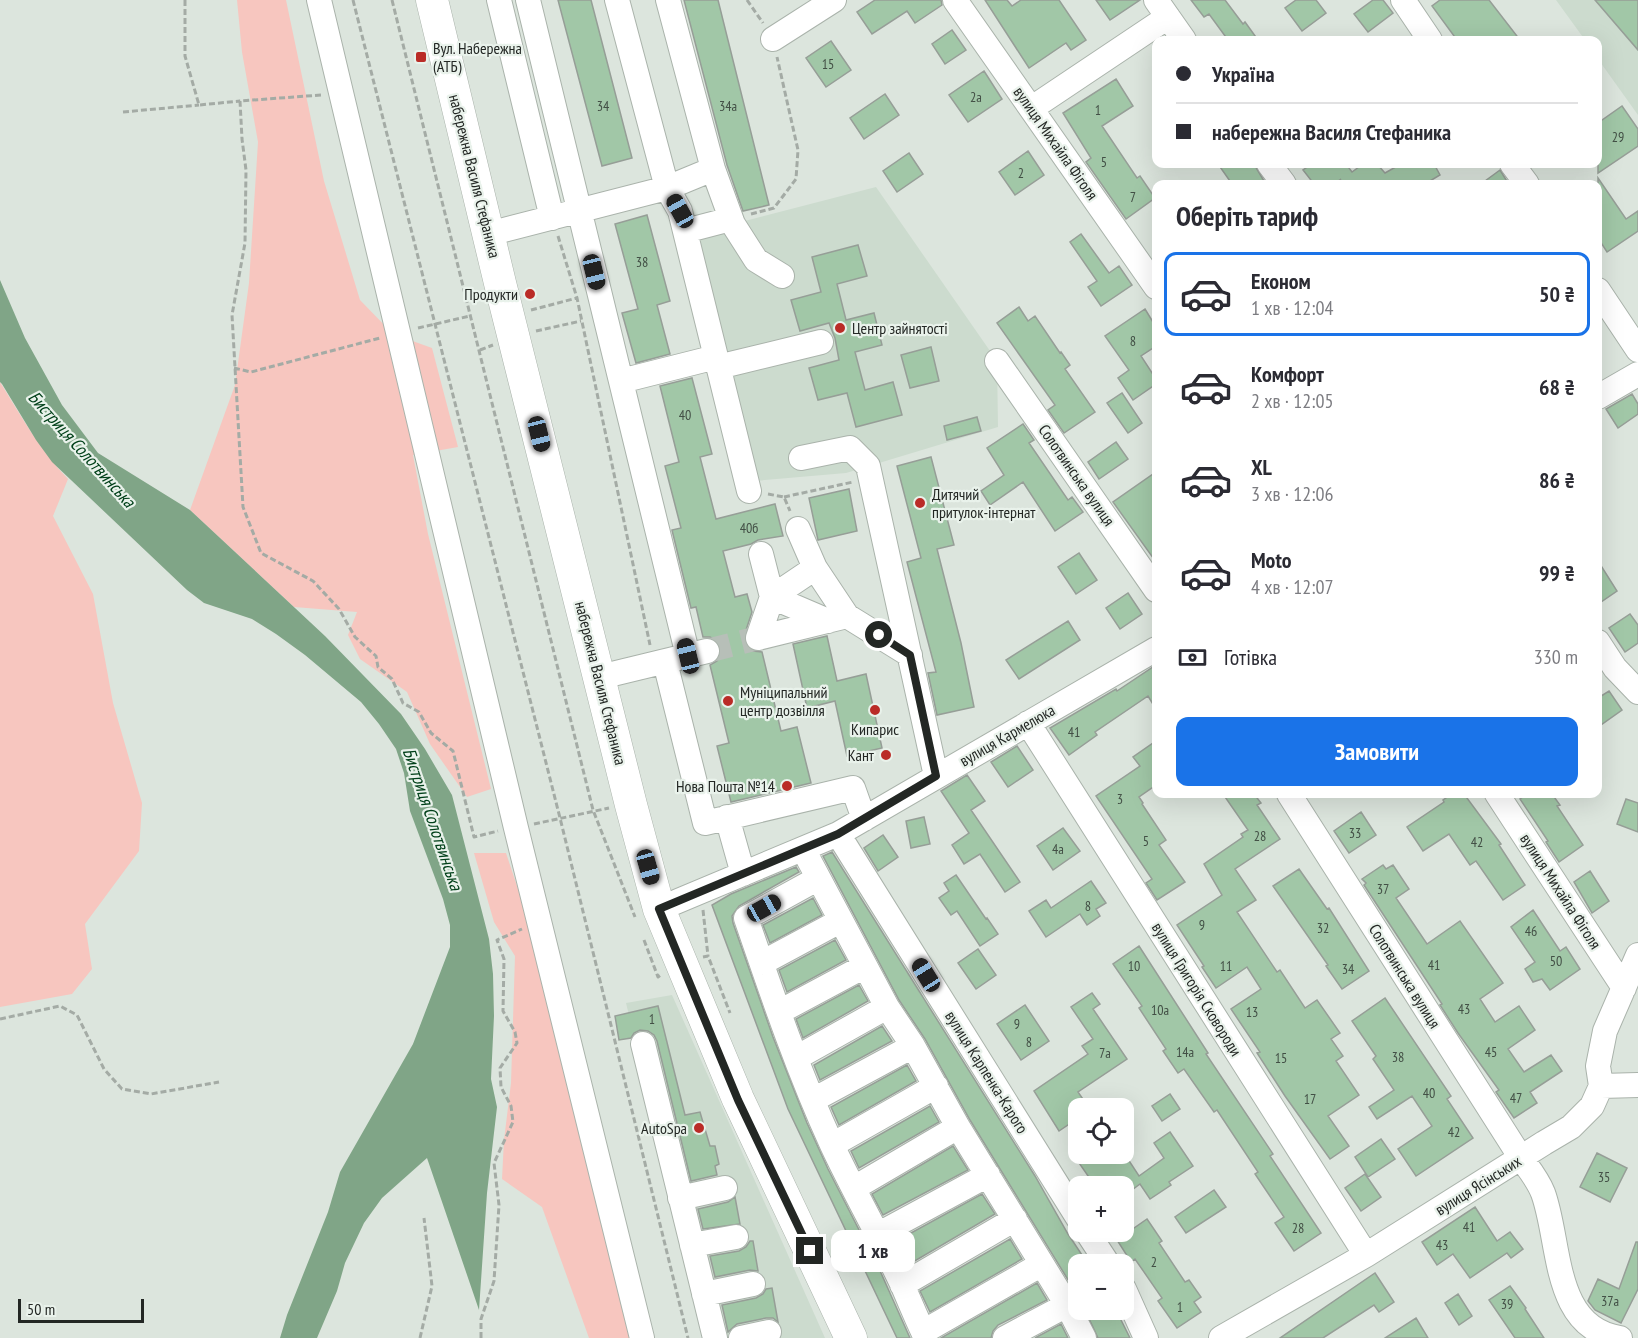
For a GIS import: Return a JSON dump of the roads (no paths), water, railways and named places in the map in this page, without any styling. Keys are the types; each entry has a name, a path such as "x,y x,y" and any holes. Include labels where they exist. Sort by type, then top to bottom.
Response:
{"main road":[{"name":"набережна Василя Стефаника","path":"432,0 508,315 659,909 738,1100 851,1338"}],"street":[{"path":"319,0 513,817 642,1338"},
{"path":"499,0 552,218"},
{"path":"528,0 621,381 679,658 705,823 852,788 864,819"},
{"path":"617,0 667,188 680,211 749,491"},
{"path":"668,0 713,169 731,219 756,260 782,276"},
{"path":"773,39 834,0"},
{"name":"вулиця Михайла Фіголя","path":"955,0 1152,281"},
{"path":"1403,0 1427,36"},
{"path":"1032,108 1162,9 1181,36"},
{"path":"488,234 667,188 713,169"},
{"path":"685,231 731,219"},
{"path":"1602,296 1638,350"},
{"path":"621,381 821,342"},
{"name":"Солотвинська вулиця","path":"997,361 1152,584"},
{"path":"1602,395 1638,374"},
{"path":"801,458 850,448 868,466 936,776"},
{"path":"798,530 838,618"},
{"path":"761,554 772,597 758,638 838,618"},
{"path":"772,597 815,568"},
{"path":"772,597 838,618 910,655"},
{"path":"1602,648 1615,668 1638,692"},
{"name":"вулиця Кармелюка","path":"659,909 838,834 1152,651"},
{"path":"600,677 679,658"},
{"name":"вулиця Григорія Сковороди","path":"1028,723 1366,1255"},
{"name":"Солотвинська вулиця","path":"1292,798 1543,1192 1559,1267 1568,1297 1590,1326 1602,1334 1620,1338"},
{"name":"вулиця Михайла Фіголя","path":"1500,798 1624,988"},
{"path":"727,817 743,874"},
{"name":"вулиця Карпенка-Карого","path":"838,834 1068,1202"},
{"path":"803,849 887,1007 913,1046 958,1127 1067,1305 1084,1338"},
{"path":"817,879 746,918 813,1101 924,1335 1042,1264"},
{"path":"762,963 840,921"},
{"path":"1638,955 1605,1031 1598,1066 1601,1086 1638,1084"},
{"path":"779,1012 865,966"},
{"path":"796,1058 887,1007"},
{"path":"643,1044 715,1338"},
{"path":"813,1101 913,1046"},
{"path":"832,1145 936,1086"},
{"name":"вулиця Ясінських","path":"1221,1338 1366,1255 1571,1127 1592,1106 1601,1086"},
{"path":"854,1188 958,1127"},
{"path":"877,1235 988,1175"},
{"path":"680,1198 725,1188"},
{"path":"902,1285 1015,1219"},
{"path":"692,1245 736,1237"},
{"path":"704,1294 753,1284"},
{"path":"1005,1338 1067,1305"},
{"path":"1134,1311 1146,1338"},
{"path":"741,1338 768,1332"}],"water":[{"name":"Бистриця Солотвинська","path":"0,280 25,338 62,405 98,453 190,510 325,636 401,714 452,795 489,939 493,974 491,1079 497,1107 487,1193 479,1310 427,1158 382,1198 364,1223 345,1263 337,1291 317,1338 280,1338 328,1212 340,1172 413,1044 450,947 450,925 443,899 410,811 404,773 396,749 361,702 276,634 252,619 204,603 187,590 52,462 36,440 0,382"}],"tunnel":[{"path":"707,651 758,638"}],"place":[{"name":"Вул. Набережна (АТБ)","path":"421,57"},
{"name":"Продукти","path":"530,294"},
{"name":"Центр зайнятості","path":"840,328"},
{"name":"Дитячий притулок-інтернат","path":"920,503"},
{"name":"Муніципальний центр дозвілля","path":"728,701"},
{"name":"Кипарис","path":"875,710"},
{"name":"Кант","path":"886,755"},
{"name":"Нова Пошта №14","path":"787,786"},
{"name":"AutoSpa","path":"699,1128"}]}
